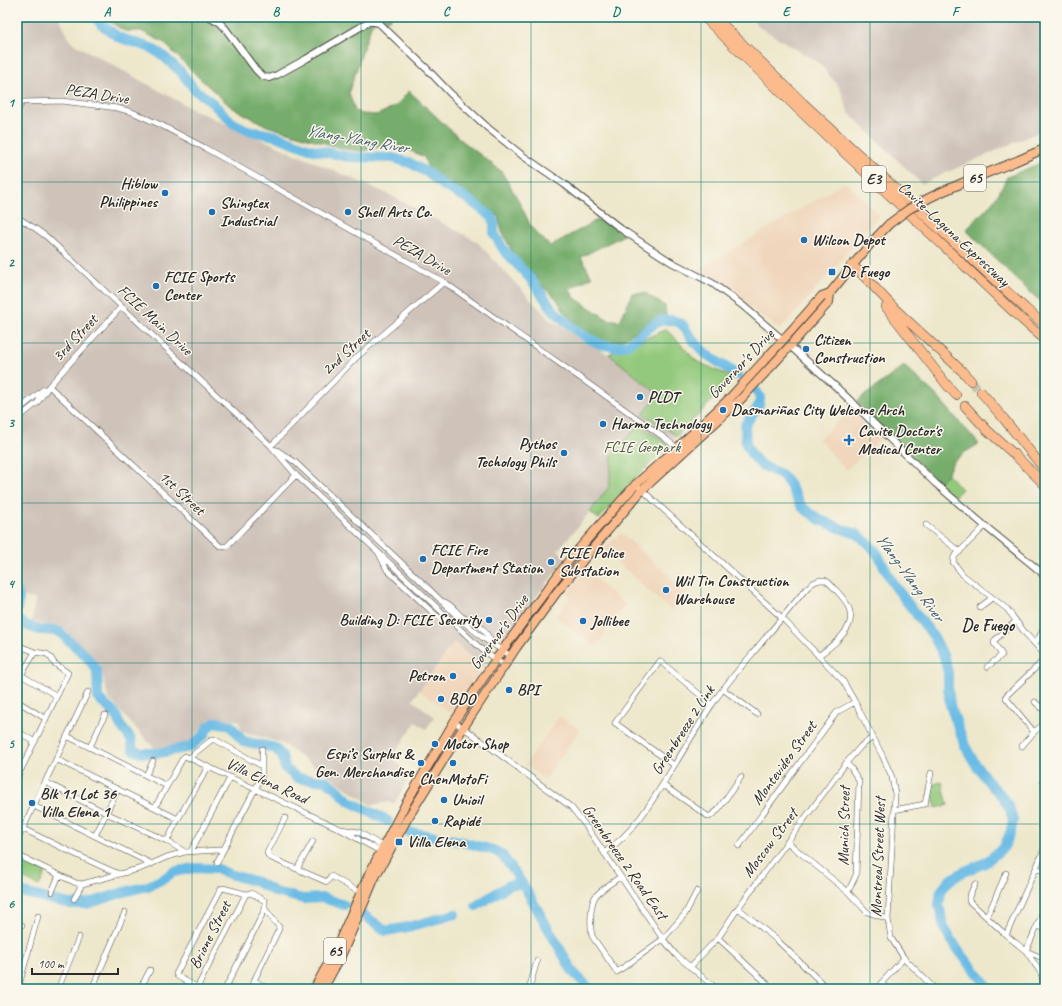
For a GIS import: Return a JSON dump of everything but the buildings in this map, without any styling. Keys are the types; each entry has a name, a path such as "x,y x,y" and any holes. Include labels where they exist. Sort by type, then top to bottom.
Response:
{"highway":[{"name":"Cavite–Laguna Expressway","path":"704,17 798,109 1045,340"},
{"name":"Cavite–Laguna Expressway","path":"715,17 803,103 1045,325"},
{"path":"851,266 859,271 895,309 972,381"},
{"path":"851,266 856,275 891,312 956,395"},
{"path":"1026,309 1045,319"},
{"path":"981,392 1045,470"},
{"path":"965,406 987,430 1045,485"}],"main road":[{"name":"Governor's Drive","path":"314,989 334,953 385,851 454,722 496,659 570,559 636,484 764,374 829,302 830,293 851,266 889,224 909,209 929,198 1045,148"},
{"name":"Governor's Drive","path":"402,820 512,653 557,592 642,490 738,396 758,368 822,296 830,293"},
{"path":"504,648 512,653"},
{"name":"Governor's Drive","path":"323,989 341,956 363,894"}],"street":[{"path":"210,17 219,22 225,28 256,70 262,76 269,78 306,59 369,22 379,23 488,128 523,156 564,184 621,229 671,262 712,283 742,305 783,340"},
{"name":"PEZA Drive","path":"19,101 62,100 117,108 132,112 161,125 223,158 444,282 677,448"},
{"path":"17,112 19,101"},
{"name":"FCIE Main Drive","path":"17,217 47,237 271,446 296,474 378,551 387,570 435,615 444,620 455,623 486,652 504,665"},
{"name":"2nd Street","path":"271,446 354,360 444,282"},
{"name":"3rd Street","path":"17,411 48,386 122,307"},
{"path":"790,346 857,406 935,483 1041,572 1045,578"},
{"name":"3rd Street","path":"17,419 37,403 48,386"},
{"name":"1st Street","path":"48,386 221,547 227,546 296,474"},
{"name":"FCIE Main Drive","path":"271,446 295,462 441,600 447,602 462,616 478,624 487,634 492,644 504,648"},
{"path":"636,484 782,618 818,656 837,641 850,624 850,614 847,604 842,596 827,581 822,580 814,582 805,590 782,618"},
{"path":"926,525 960,552"},
{"path":"985,526 954,557 953,562 963,575 1007,609 1045,655"},
{"path":"980,608 992,598"},
{"name":"Greenbreeze 2 Link","path":"604,853 616,844 632,828 649,806 712,705 782,618"},
{"path":"986,667 1002,655 994,641 1016,621"},
{"path":"1035,644 1045,627"},
{"path":"17,645 35,652 47,654 52,658 54,663 67,672 17,778"},
{"path":"17,682 35,652"},
{"name":"Montreal Street West","path":"818,656 843,681 873,737 892,777 895,794 888,919 891,938 904,958 935,989"},
{"path":"1034,732 1006,700 1006,696 1045,659"},
{"path":"674,765 615,723 660,661 712,705"},
{"path":"21,675 57,696"},
{"path":"724,690 757,714"},
{"path":"17,841 88,692"},
{"path":"17,701 46,719"},
{"name":"Montevideo Street","path":"739,846 837,712 855,702"},
{"path":"1035,702 1045,711"},
{"path":"90,747 105,715"},
{"name":"Greenbreeze 2 Road East","path":"454,722 571,807 586,826 676,956 717,989"},
{"path":"1022,746 1034,732 1045,723"},
{"path":"17,731 35,742"},
{"path":"67,736 167,786"},
{"name":"Moscow Street","path":"690,967 718,938 738,908 846,763 861,746 873,737"},
{"path":"155,808 183,758 187,757 210,740 214,739 262,766"},
{"path":"217,862 262,776 262,749"},
{"name":"Villa Elena Road","path":"187,757 338,828 359,832 380,845 385,851"},
{"path":"56,759 178,819"},
{"path":"17,760 24,764"},
{"path":"146,775 153,761"},
{"name":"Munich Street","path":"846,763 859,781 856,875 848,892"},
{"path":"167,841 208,767"},
{"path":"894,810 925,804 931,773"},
{"path":"663,785 709,817 717,811 741,777"},
{"path":"188,852 230,778"},
{"path":"45,782 188,852"},
{"path":"95,836 118,789"},
{"path":"34,806 152,864"},
{"path":"285,818 267,853 269,857 327,882 331,876 363,894"},
{"path":"23,829 119,874"},
{"path":"297,869 313,841"},
{"path":"787,842 848,892 867,912 888,919"},
{"path":"1006,935 1045,848"},
{"path":"17,855 76,883 82,884 152,864 166,857 188,852 223,849"},
{"path":"1036,868 1045,872"},
{"path":"987,917 1006,873"},
{"path":"52,892 59,875"},
{"path":"620,877 595,896 592,904 590,929 592,936 617,972 663,939 685,914 697,891"},
{"path":"74,899 82,884"},
{"path":"975,884 969,897 969,901 1026,951 1045,959"},
{"path":"199,988 176,974 221,889 224,888 246,894 251,893 265,901 265,908 225,989"},
{"name":"Brione Street","path":"199,988 246,894"},
{"path":"253,985 280,928 265,908"},
{"path":"738,908 778,941 828,989"},
{"path":"1026,951 1045,908"},
{"path":"92,989 125,912"},
{"path":"18,989 38,916"},
{"path":"1037,926 1045,929"},
{"path":"58,989 79,937"},
{"path":"718,938 772,989"},
{"path":"1026,951 1041,973 1045,986"},
{"path":"876,989 904,958"},
{"path":"529,989 537,961"},
{"path":"140,989 150,970"},
{"path":"881,983 888,989"},
{"path":"253,985 261,989"},
{"path":"253,985 268,989"}],"shaded area":[{"path":"17,17 59,17 71,42 196,111 388,194 476,241 549,319 608,354 667,329 696,361 734,378 632,481 599,519 590,512 558,550 566,558 509,633 507,635 498,635 481,659 483,664 482,667 454,642 412,700 435,717 426,729 416,722 392,757 410,776 394,804 388,802 371,805 281,743 241,731 239,720 210,719 186,746 155,749 108,698 101,667 66,630 32,622 35,599 21,596 17,581"},
{"path":"750,17 1045,17 1045,129 922,184 849,113 840,88 819,63 761,28"},
{"name":"Wilcon Depot","path":"845,182 880,215 780,330 740,299 697,271"},
{"name":"Cavite Doctor's Medical Center","path":"852,410 879,440 846,470 819,439"},
{"path":"621,533 688,593 671,611 603,549"},
{"path":"585,570 626,605 595,646 556,617 571,597 567,594"},
{"name":"Petron","path":"454,642 482,667 450,713 419,690"},
{"path":"559,716 580,730 545,779 525,765"}],"green space":[{"path":"102,17 392,17 389,19 377,18 371,26 349,92 355,111 362,114 377,115 396,106 409,91 460,139 501,171 520,203 531,227 550,246 601,218 624,235 581,257 592,277 569,289 575,298 607,319 620,321 632,293 645,293 665,306 666,316 652,321 622,340 608,342 586,335 564,311 556,298 537,282 536,276 519,264 502,232 498,216 436,175 428,168 424,157 400,146 382,146 362,151 345,149 267,126 231,107 163,42 141,31 125,31"},
{"path":"1045,161 1045,304 1033,295 966,230 994,200 1007,177"},
{"path":"667,329 696,361 734,378 677,436 643,414 659,395 609,354"},
{"path":"904,366 935,394 979,444 965,452 953,462 947,474 938,483 856,402"},
{"name":"FCIE Geopark","path":"639,425 669,445 632,481 599,519 590,512 609,487 612,455"},
{"path":"947,474 962,489 953,498 938,483"},
{"path":"942,782 948,805 936,808 930,785"},
{"path":"23,860 46,872 39,886 17,875"}],"waterway":[{"name":"Ylang-Ylang River","path":"95,17 101,24 118,37 151,48 162,55 180,71 196,91 207,98 233,123 247,130 276,136 310,149 350,157 393,158 410,163 428,173 444,186 469,200 492,217 494,233 503,249 529,277 554,311 573,328 586,337 600,344 616,347 626,345 654,324 662,320 673,320 682,324 692,339 706,354 738,375"},
{"name":"Ylang-Ylang River","path":"757,392 760,398 759,405 745,425 746,444 751,454 761,465 781,474 789,484 802,507 820,520 857,534 877,553 892,582 934,637 944,657 948,673 950,705 965,746 976,765 991,785 1002,796 1009,807 1013,820 1011,831 1004,847 985,863 963,872 949,881 941,891 939,905 944,928 956,947 990,989"},
{"path":"17,591 19,598 17,609"},
{"path":"17,619 26,625 39,630 58,631 85,655 97,670 98,698 116,715 120,725 131,739 133,750 140,753 159,753 190,747 204,735 208,727 216,722 230,725 243,741 275,748 282,756 285,768 297,778 326,781 336,788 349,801 388,821"},
{"path":"409,832 459,841 493,850 501,854 524,886 573,972 590,989"},
{"path":"17,890 69,904 87,904 148,886 165,878 173,872 194,868 218,869 229,874 257,882 275,892 303,899 323,898 344,905"},
{"path":"476,906 509,885 517,884 524,886"},
{"path":"365,916 386,931 408,927 455,914"}],"tunnel":[{"path":"971,381 981,392"}],"place":[{"name":"Hiblow Philippines","path":"165,193"},
{"name":"Shingtex Industrial","path":"212,212"},
{"name":"Shell Arts Co.","path":"348,212"},
{"name":"Wilcon Depot","path":"804,240"},
{"name":"De Fuego","path":"832,272"},
{"name":"FCIE Sports Center","path":"156,286"},
{"name":"Citizen Construction","path":"806,349"},
{"name":"PLDT","path":"640,397"},
{"name":"Dasmariñas City Welcome Arch","path":"723,410"},
{"name":"Harmo Technology","path":"603,424"},
{"name":"Cavite Doctor's Medical Center","path":"849,440"},
{"name":"Pythos Techology Phils","path":"564,453"},
{"name":"FCIE Fire Department Station","path":"423,559"},
{"name":"FCIE Police Substation","path":"551,562"},
{"name":"Wil Tin Construction Warehouse","path":"666,590"},
{"name":"Building D: FCIE Security","path":"489,620"},
{"name":"Jollibee","path":"583,621"},
{"name":"Petron","path":"453,676"},
{"name":"BPI","path":"509,690"},
{"name":"BDO","path":"441,699"},
{"name":"Motor Shop","path":"435,744"},
{"name":"Espi’s Surplus & Gen. Merchandise","path":"421,763"},
{"name":"ChenMotoFi","path":"453,763"},
{"name":"Unioil","path":"444,800"},
{"name":"Blk 11 Lot 36 Villa Elena 1","path":"32,803"},
{"name":"Rapidé","path":"435,821"},
{"name":"Villa Elena","path":"399,842"}],"district":[{"name":"De Fuego","path":"988,625"}]}
